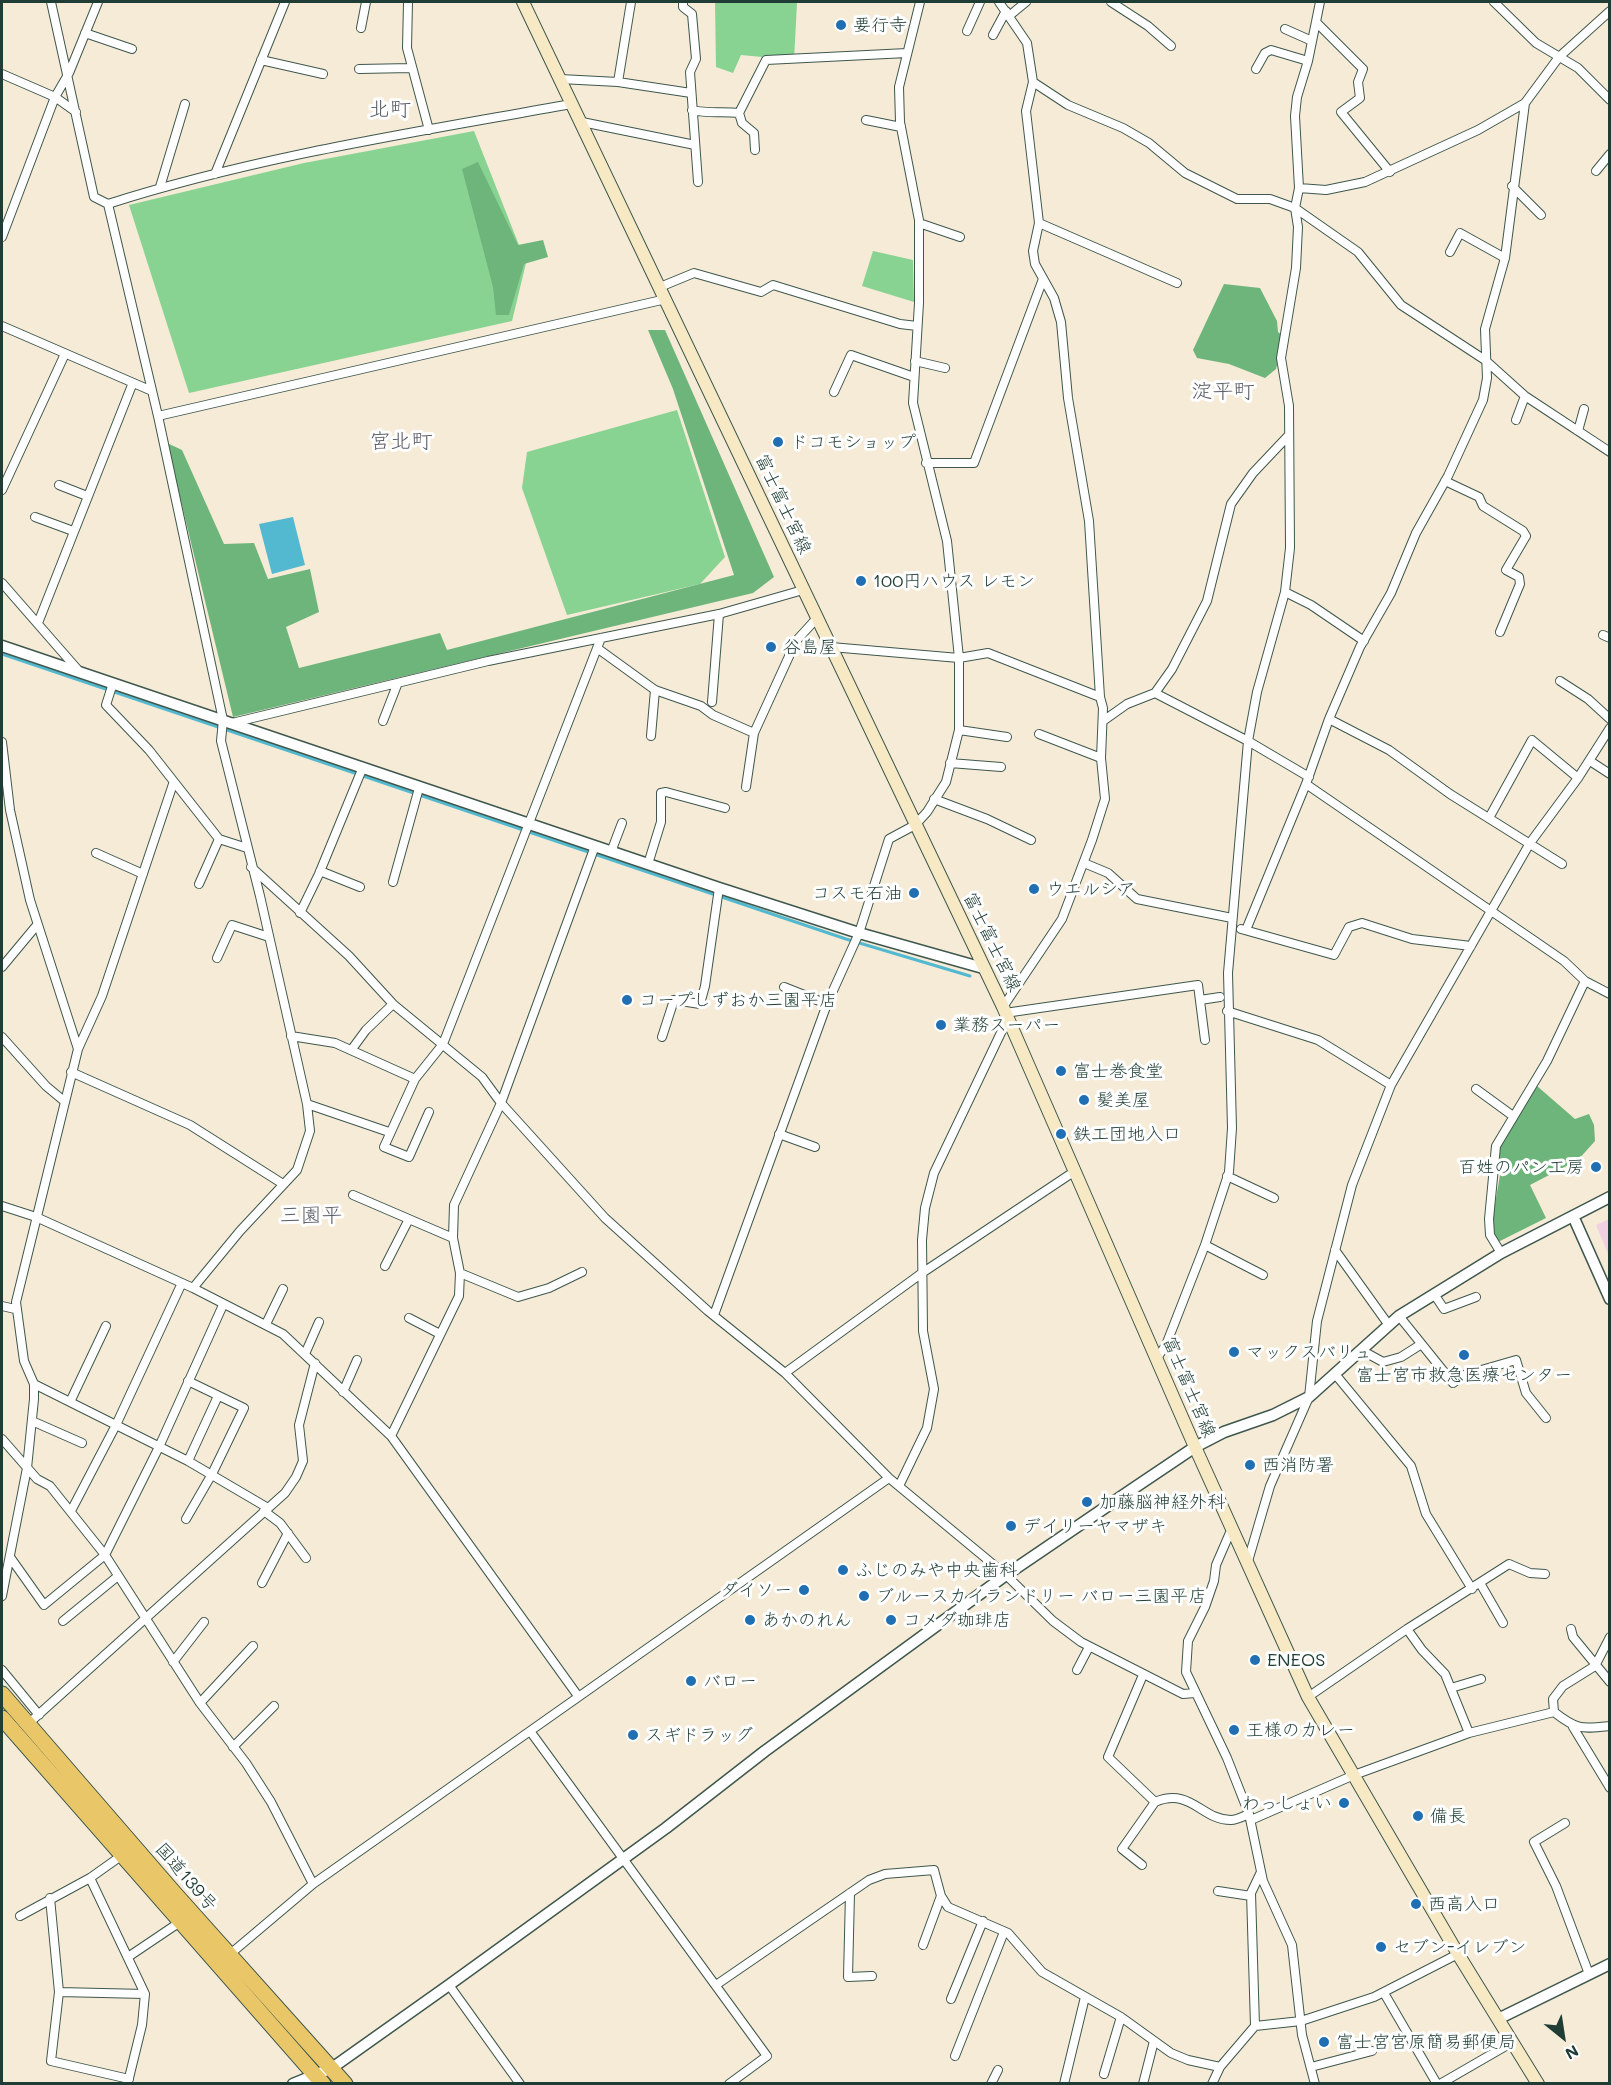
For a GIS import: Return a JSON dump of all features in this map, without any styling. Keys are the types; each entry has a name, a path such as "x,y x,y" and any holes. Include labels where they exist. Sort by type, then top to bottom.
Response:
{"highway":[{"name":"国道139号","path":"2,1694 33,1720 229,1955 345,2084"},
{"name":"国道139号","path":"2,1718 319,2080"}],"main road":[{"name":"富士富士宮線","path":"523,2 1005,1013 1195,1447 1308,1697 1458,1954 1538,2084"}],"street":[{"path":"51,2 69,73 94,197 108,204 160,187 215,174 429,130 572,104"},
{"path":"2,237 55,97 69,73 98,2"},
{"path":"215,174 285,2"},
{"path":"361,27 366,2"},
{"path":"408,2 407,48 429,130"},
{"path":"618,82 632,2"},
{"path":"683,2 683,7 692,14 696,59 690,72 698,182"},
{"path":"714,1315 827,1004 858,935 889,839 915,825 946,782 959,730 959,658 947,541 913,404 919,223 901,127 899,87 920,2"},
{"path":"967,31 980,2"},
{"path":"899,1486 932,1410 934,1389 923,1331 922,1273 923,1229 934,1173 1005,1013 1062,919 1084,863 1105,799 1101,758 1103,721 1085,489 1068,398 1062,322 1054,297 1035,264 1033,251 1039,223 1026,111 1033,82 1028,43 999,2"},
{"path":"993,35 1007,14 1026,2"},
{"path":"1111,2 1148,26 1171,46"},
{"path":"1157,1358 1166,1345 1205,1245 1227,1176 1232,1128 1227,1011 1228,973 1248,741 1257,692 1285,592 1290,548 1289,406 1281,358 1296,268 1298,227 1295,208 1299,188 1294,116 1320,2"},
{"path":"1494,2 1536,43 1578,68 1610,100"},
{"path":"1299,188 1326,190 1365,182 1478,130 1525,103 1559,57 1610,12"},
{"path":"1316,22 1363,69 1358,82 1360,98 1341,112 1390,172"},
{"path":"1285,29 1312,41"},
{"path":"85,33 132,49"},
{"path":"1256,69 1264,53 1271,50 1308,60"},
{"path":"755,150 754,133 742,123 738,113 766,60 826,59 907,53"},
{"path":"261,60 323,74"},
{"path":"359,69 411,68"},
{"path":"2,74 55,97 76,112"},
{"path":"560,79 618,82 691,93"},
{"path":"1033,82 1068,105 1123,128 1149,143 1185,173 1237,199 1270,199 1295,208 1358,252 1401,305 1485,360 1525,396 1610,452"},
{"path":"1246,930 1308,781 1329,719 1364,641 1391,592 1416,533 1476,419 1487,378 1485,329 1505,258 1512,186 1525,103"},
{"path":"160,187 185,104"},
{"path":"692,110 708,113 722,110 738,113"},
{"path":"866,120 901,127"},
{"path":"582,122 695,145"},
{"path":"1596,171 1610,154"},
{"path":"1512,186 1541,215"},
{"path":"108,204 226,723 222,734 307,1104 310,1131 306,1150 297,1170 193,1288"},
{"path":"919,223 960,237"},
{"path":"1039,223 1177,283"},
{"path":"1450,252 1460,233 1505,258"},
{"path":"158,416 663,293 694,273 761,292 773,285 900,324 917,326"},
{"path":"926,463 974,463 1043,279"},
{"path":"2,326 64,356 132,385 152,391"},
{"path":"834,392 851,355 914,377"},
{"path":"2,490 64,356"},
{"path":"915,361 945,368"},
{"path":"38,623 132,385"},
{"path":"1516,420 1525,396"},
{"path":"1578,431 1584,409"},
{"path":"1103,721 1126,704 1155,693 1172,669 1207,601 1231,504 1253,472 1288,436"},
{"path":"1445,481 1479,497 1483,506 1523,531 1526,536 1506,570 1519,577 1520,584 1500,632"},
{"path":"59,485 87,496"},
{"path":"35,517 73,531"},
{"path":"2,583 78,670"},
{"path":"226,723 397,685 488,661 719,614 803,590"},
{"path":"1285,592 1311,605 1364,641"},
{"path":"712,702 719,614"},
{"path":"746,788 754,733 796,641 817,618"},
{"path":"429,1112 409,1158 384,1147 415,1079 443,1044 530,826 601,638"},
{"path":"2,645 78,670 112,685 362,769 418,792 648,864 858,935 983,968"},
{"path":"831,647 959,658 988,653 1004,657 1100,697"},
{"path":"597,648 655,690 701,706 712,715 754,733"},
{"path":"1560,681 1588,699 1610,719"},
{"path":"112,685 106,705 149,750 173,784 219,839 247,849"},
{"path":"383,721 397,685"},
{"path":"651,736 655,690"},
{"path":"1155,693 1248,741 1564,962 1585,981 1608,991"},
{"path":"1329,719 1389,750 1450,794 1562,864"},
{"path":"1248,1561 1270,1485 1309,1397 1317,1321 1352,1185 1391,1085 1530,843 1590,761 1610,728"},
{"path":"959,730 1007,737"},
{"path":"1039,734 1101,758"},
{"path":"1489,818 1532,740 1578,778"},
{"path":"2,742 10,810 37,925 78,1049"},
{"path":"1590,761 1610,774"},
{"path":"951,763 1001,767"},
{"path":"300,913 362,769"},
{"path":"2,1596 27,1468 34,1384 24,1361 15,1310 71,1072 78,1049 102,996 173,784"},
{"path":"393,882 418,792"},
{"path":"648,864 661,822 661,793 666,792 725,808"},
{"path":"934,800 987,819 1031,840"},
{"path":"611,852 622,823"},
{"path":"199,885 219,839"},
{"path":"391,1436 459,1296 460,1273 453,1238 454,1206 501,1103 594,847"},
{"path":"96,853 143,874"},
{"path":"1084,863 1108,873 1137,898 1233,923 1246,930 1334,955 1348,927 1362,923 1412,939 1471,946"},
{"path":"251,867 349,956 393,1005 482,1077 501,1103 605,1218 714,1315 785,1373 889,1478 1006,1575 1053,1622 1089,1647 1143,1675 1184,1694 1195,1693"},
{"path":"320,871 360,887"},
{"path":"662,1037 674,1000 700,1004 718,889"},
{"path":"2,967 37,925"},
{"path":"217,958 232,925 269,937"},
{"path":"1501,1253 1490,1235 1489,1219 1495,1184 1496,1146 1546,1061 1585,981"},
{"path":"1005,1013 1198,985 1205,1040"},
{"path":"784,987 827,1004"},
{"path":"1200,1000 1220,998"},
{"path":"352,1049 366,1030 393,1005"},
{"path":"1227,1011 1318,1040 1391,1085"},
{"path":"2,1036 46,1086 64,1101"},
{"path":"291,1036 335,1042 415,1079"},
{"path":"71,1072 190,1125 283,1184"},
{"path":"1476,1089 1513,1116"},
{"path":"307,1104 389,1132"},
{"path":"779,1134 815,1147"},
{"path":"785,1373 922,1273 1075,1171"},
{"path":"1227,1176 1274,1198"},
{"path":"352,1196 453,1238"},
{"path":"292,2084 319,2080 332,2068 624,1858 765,1750 1006,1575 1195,1447 1224,1432 1272,1415 1309,1397 1399,1316 1501,1253 1610,1197"},
{"path":"2,1206 36,1217 181,1285 193,1288 283,1334 391,1436 578,1696"},
{"path":"1573,1216 1610,1299"},
{"path":"385,1266 408,1221"},
{"path":"1205,1245 1263,1275"},
{"path":"1335,1250 1388,1324"},
{"path":"460,1273 518,1297 549,1288 582,1272"},
{"path":"71,1511 116,1425 181,1285"},
{"path":"266,1324 283,1289"},
{"path":"1434,1294 1444,1309 1476,1297"},
{"path":"10,1557 44,1605 105,1555 159,1447 223,1305"},
{"path":"2,1306 15,1310"},
{"path":"1399,1316 1420,1345 1453,1383 1464,1375 1516,1360 1526,1393 1546,1418"},
{"path":"409,1318 440,1334"},
{"path":"305,1354 319,1322"},
{"path":"70,1402 106,1326"},
{"path":"1361,1350 1383,1362 1401,1357 1420,1345"},
{"path":"343,1392 357,1360"},
{"path":"2,1670 33,1720 285,1493 297,1477 303,1461 299,1425 315,1363"},
{"path":"1335,1374 1410,1466 1426,1514 1472,1589"},
{"path":"186,1519 212,1474 244,1408 188,1381"},
{"path":"34,1384 212,1474 266,1510 280,1523 306,1558"},
{"path":"188,1461 218,1396"},
{"path":"32,1421 82,1443"},
{"path":"2,1439 37,1479 50,1486 105,1555 200,1703 272,1802 313,1884"},
{"path":"229,1955 313,1884 889,1478"},
{"path":"1232,1528 1216,1565 1214,1581 1205,1607 1188,1641 1186,1672 1227,1758 1250,1817 1261,1872 1292,1946 1301,2021 1316,2084"},
{"path":"262,1583 288,1533"},
{"path":"1308,1697 1407,1629 1509,1564 1530,1573 1545,1574"},
{"path":"63,1621 118,1576"},
{"path":"1480,1583 1503,1623"},
{"path":"173,1662 204,1622"},
{"path":"1407,1629 1422,1650 1445,1674 1469,1733"},
{"path":"1570,1629 1573,1637 1610,1683"},
{"path":"1610,1637 1595,1666 1563,1686 1553,1699 1554,1712 1574,1727 1610,1788"},
{"path":"200,1703 253,1646"},
{"path":"1077,1670 1089,1647"},
{"path":"1143,1675 1108,1757 1155,1802"},
{"path":"1451,1688 1481,1678"},
{"path":"233,1747 274,1706"},
{"path":"1142,1865 1122,1849 1155,1802 1177,1797 1232,1820 1250,1817 1469,1733 1554,1712"},
{"path":"1574,1727 1582,1729 1610,1726"},
{"path":"530,1731 767,2056 729,2084"},
{"path":"1565,1823 1534,1842 1556,1886 1589,1974"},
{"path":"20,1916 90,1878 121,1856"},
{"path":"716,1985 850,1893 885,1874 934,1870 941,1896 948,1907 1004,1932 1042,1972 1121,2018 1171,2053 1188,2060 1220,2067"},
{"path":"1212,2084 1220,2067 1255,2026 1251,1896 1261,1872"},
{"path":"50,1898 59,1992 51,2061 128,2081 142,2025 145,1994 90,1878"},
{"path":"1218,1891 1251,1896"},
{"path":"848,1987 850,1893"},
{"path":"923,1945 941,1896"},
{"path":"951,1999 983,1921"},
{"path":"128,1957 180,1922"},
{"path":"955,2056 1004,1932"},
{"path":"1255,2026 1301,2021 1384,1993 1458,1954"},
{"path":"1498,2019 1610,1964"},
{"path":"848,1977 872,1976"},
{"path":"449,1985 520,2084"},
{"path":"59,1992 145,1994"},
{"path":"1384,1993 1438,2084 1511,2043"},
{"path":"1064,2084 1085,1997"},
{"path":"1104,2074 1121,2018"},
{"path":"1143,2084 1154,2041"},
{"path":"1311,2067 1372,2051"},
{"path":"991,2084 998,2070"}],"shaded area":[{"path":"1609,1219 1609,1256 1596,1225"}],"green space":[{"path":"715,2 797,3 794,60 741,55 733,73 716,67"},
{"path":"474,131 526,263 512,321 189,393 129,205 304,163"},
{"path":"478,162 518,245 543,240 548,257 524,264 509,315 496,315 493,287 462,169"},
{"path":"873,251 913,260 914,302 862,286"},
{"path":"1224,284 1260,288 1277,321 1278,332 1285,337 1276,369 1265,378 1229,364 1197,358 1193,350"},
{"path":"648,330 665,330 774,577 753,593 233,717 167,443 182,450 224,544 254,543 268,579 310,569 319,612 286,627 299,668 440,633 447,650 734,575 673,389"},
{"path":"677,410 725,557 700,584 567,615 522,488 527,452"},
{"path":"1537,1086 1575,1119 1589,1114 1594,1125 1595,1141 1578,1160 1530,1185 1546,1218 1498,1242 1493,1234 1494,1210 1500,1175 1500,1147"}],"water":[{"path":"293,517 305,565 272,574 259,524"}],"waterway":[{"path":"2,654 846,939 970,976"}],"place":[{"name":"要行寺","path":"841,25"},
{"name":"ドコモショップ","path":"778,442"},
{"name":"100円ハウス レモン","path":"861,581"},
{"name":"谷島屋","path":"771,647"},
{"name":"ウエルシア","path":"1034,889"},
{"name":"コスモ石油","path":"914,893"},
{"name":"コープしずおか三園平店","path":"627,1000"},
{"name":"業務スーパー","path":"941,1025"},
{"name":"富士巻食堂","path":"1061,1071"},
{"name":"髪美屋","path":"1084,1100"},
{"name":"鉄工団地入口","path":"1061,1134"},
{"name":"百姓のパン工房","path":"1596,1167"},
{"name":"マックスバリュ","path":"1234,1352"},
{"name":"富士宮市救急医療センター","path":"1464,1355"},
{"name":"西消防署","path":"1250,1465"},
{"name":"加藤脳神経外科","path":"1087,1502"},
{"name":"デイリーヤマザキ","path":"1011,1526"},
{"name":"ふじのみや中央歯科","path":"843,1570"},
{"name":"ダイソー","path":"804,1590"},
{"name":"ブルースカイランドリー バロー三園平店","path":"864,1596"},
{"name":"あかのれん","path":"750,1620"},
{"name":"コメダ珈琲店","path":"891,1620"},
{"name":"ENEOS","path":"1255,1660"},
{"name":"バロー","path":"691,1681"},
{"name":"王様のカレー","path":"1234,1730"},
{"name":"スギドラッグ","path":"633,1735"},
{"name":"わっしょい","path":"1344,1803"},
{"name":"備長","path":"1418,1816"},
{"name":"西高入口","path":"1416,1904"},
{"name":"セブン-イレブン","path":"1381,1947"},
{"name":"富士宮宮原簡易郵便局","path":"1324,2042"}],"district":[{"name":"北町","path":"390,110"},
{"name":"淀平町","path":"1223,392"},
{"name":"宮北町","path":"401,442"},
{"name":"三園平","path":"311,1216"}]}
